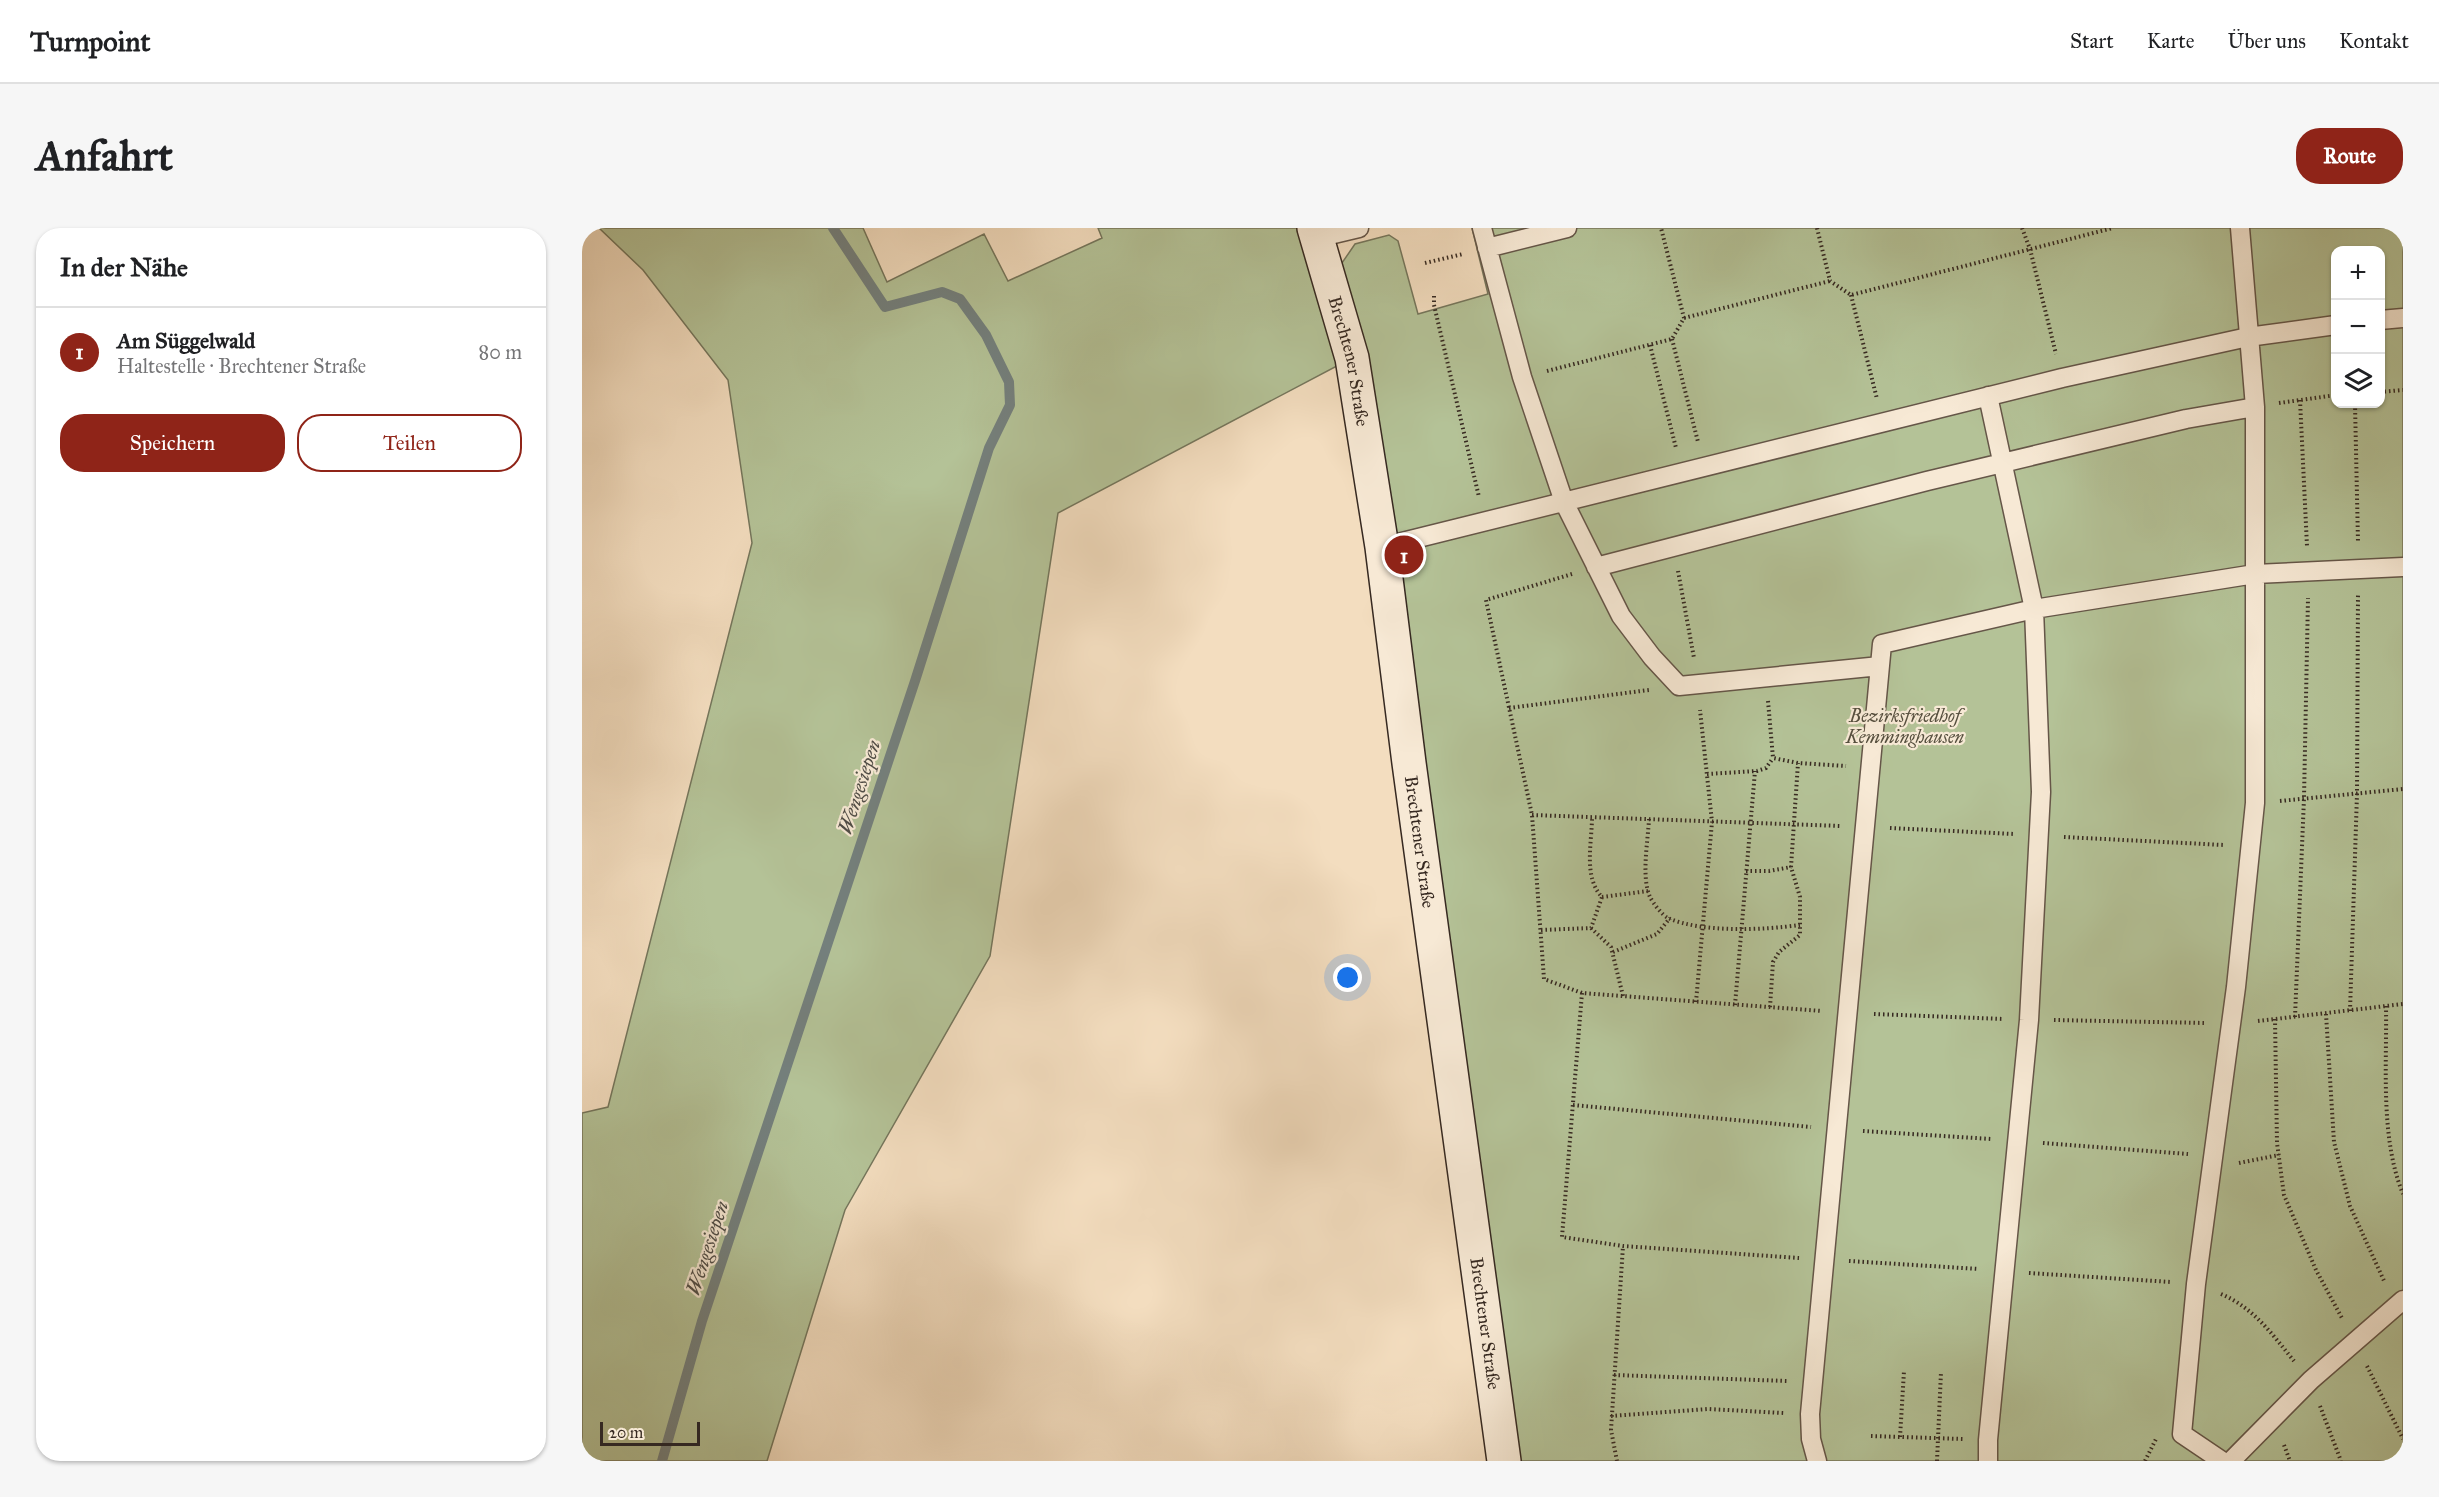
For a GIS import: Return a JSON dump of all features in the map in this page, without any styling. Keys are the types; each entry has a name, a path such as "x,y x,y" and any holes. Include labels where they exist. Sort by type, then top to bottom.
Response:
{"street":[{"name":"Brechtener Straße","path":"1315,233 1352,358 1382,546 1410,775 1504,1461"}],"lane":[{"path":"1315,233 1359,228"},
{"path":"1482,228 1522,377 1564,502 1621,616 1652,657 1688,686 1880,666"},
{"path":"1487,248 1567,228"},
{"path":"2222,1461 2182,1434 2196,1284 2231,1023 2255,803 2255,407 2240,228"},
{"path":"2385,320 2403,318"},
{"path":"1382,546 2062,378 2248,337 2331,326"},
{"path":"1988,396 2034,609 2041,792 2029,1020 1988,1440 1988,1461"},
{"path":"1596,567 2003,463 2186,419 2255,407"},
{"path":"1817,1461 1811,1439 1810,1414 1882,644 2034,609 2255,573 2403,567"},
{"path":"2231,1461 2311,1380 2399,1304"}],"path":[{"path":"1661,228 1684,318 1672,339 1705,467"},
{"path":"1817,228 1830,281 1851,295 1883,422"},
{"path":"2022,228 2030,249 2062,378"},
{"path":"1851,295 2113,228"},
{"path":"1425,263 1487,248"},
{"path":"1684,318 1830,281"},
{"path":"1434,296 1434,305 1484,521"},
{"path":"1522,377 1672,339"},
{"path":"1650,345 1683,472"},
{"path":"2385,392 2403,390"},
{"path":"2255,407 2331,396"},
{"path":"2295,1017 2304,798 2308,571 2301,400"},
{"path":"2350,1011 2356,794 2358,569 2355,408"},
{"path":"1673,546 1693,651"},
{"path":"1596,567 1486,600 1532,815 1544,979 1582,993 1848,1012 2029,1020 2231,1023 2403,1004"},
{"path":"1707,774 1755,771 1766,768 1773,758 1767,679"},
{"path":"1509,708 1688,686 1707,774 1712,822 1696,1002"},
{"path":"1773,758 1798,763 1871,767"},
{"path":"1770,1007 1773,963 1779,952 1800,936 1800,897 1791,867 1798,763"},
{"path":"1735,1005 1755,771"},
{"path":"2255,803 2403,789"},
{"path":"1532,815 1865,826"},
{"path":"1593,817 1590,876 1594,889 1602,897"},
{"path":"1649,819 1646,883 1651,899 1666,917 1703,925 1756,930 1800,925"},
{"path":"1746,871 1769,871 1791,867"},
{"path":"1602,897 1648,891"},
{"path":"1591,928 1602,897"},
{"path":"1613,952 1657,934 1670,918"},
{"path":"1541,930 1591,928 1611,947 1623,996"},
{"path":"1582,993 1562,1237 1623,1246 2196,1284 2231,1299 2252,1312 2311,1380 2341,1461"},
{"path":"2386,1006 2388,1146 2395,1176 2403,1194"},
{"path":"2326,1014 2334,1142 2350,1206 2399,1304"},
{"path":"2275,1019 2279,1155 2284,1195 2316,1270 2403,1439"},
{"path":"1573,1105 1837,1129 2212,1156"},
{"path":"2241,1163 2279,1155"},
{"path":"1617,1461 1611,1430 1611,1416 1623,1246"},
{"path":"1900,1437 1904,1371"},
{"path":"1937,1461 1941,1372"},
{"path":"1614,1375 1813,1382"},
{"path":"1611,1416 1708,1409 1810,1414"},
{"path":"1871,1436 1988,1440"}],"green space":[{"name":"Bezirksfriedhof Kemminghausen","path":"599,228 863,228 887,282 984,234 1008,281 1102,238 1098,228 1313,228 1326,269 1342,263 1355,244 1389,235 1398,241 1418,314 1488,294 1472,228 2403,228 2403,1461 1504,1461 1352,358 1058,513 990,956 845,1210 767,1461 582,1461 582,1113 608,1107 752,543 728,380 643,270"}],"waterway":[{"name":"Wengesiepen","path":"662,1461 702,1321 915,681 989,448 1010,405 1009,382 986,335 960,299 942,292 885,307 833,228"}],"place":[{"name":"Am Süggelwald","path":"1404,555"}]}
